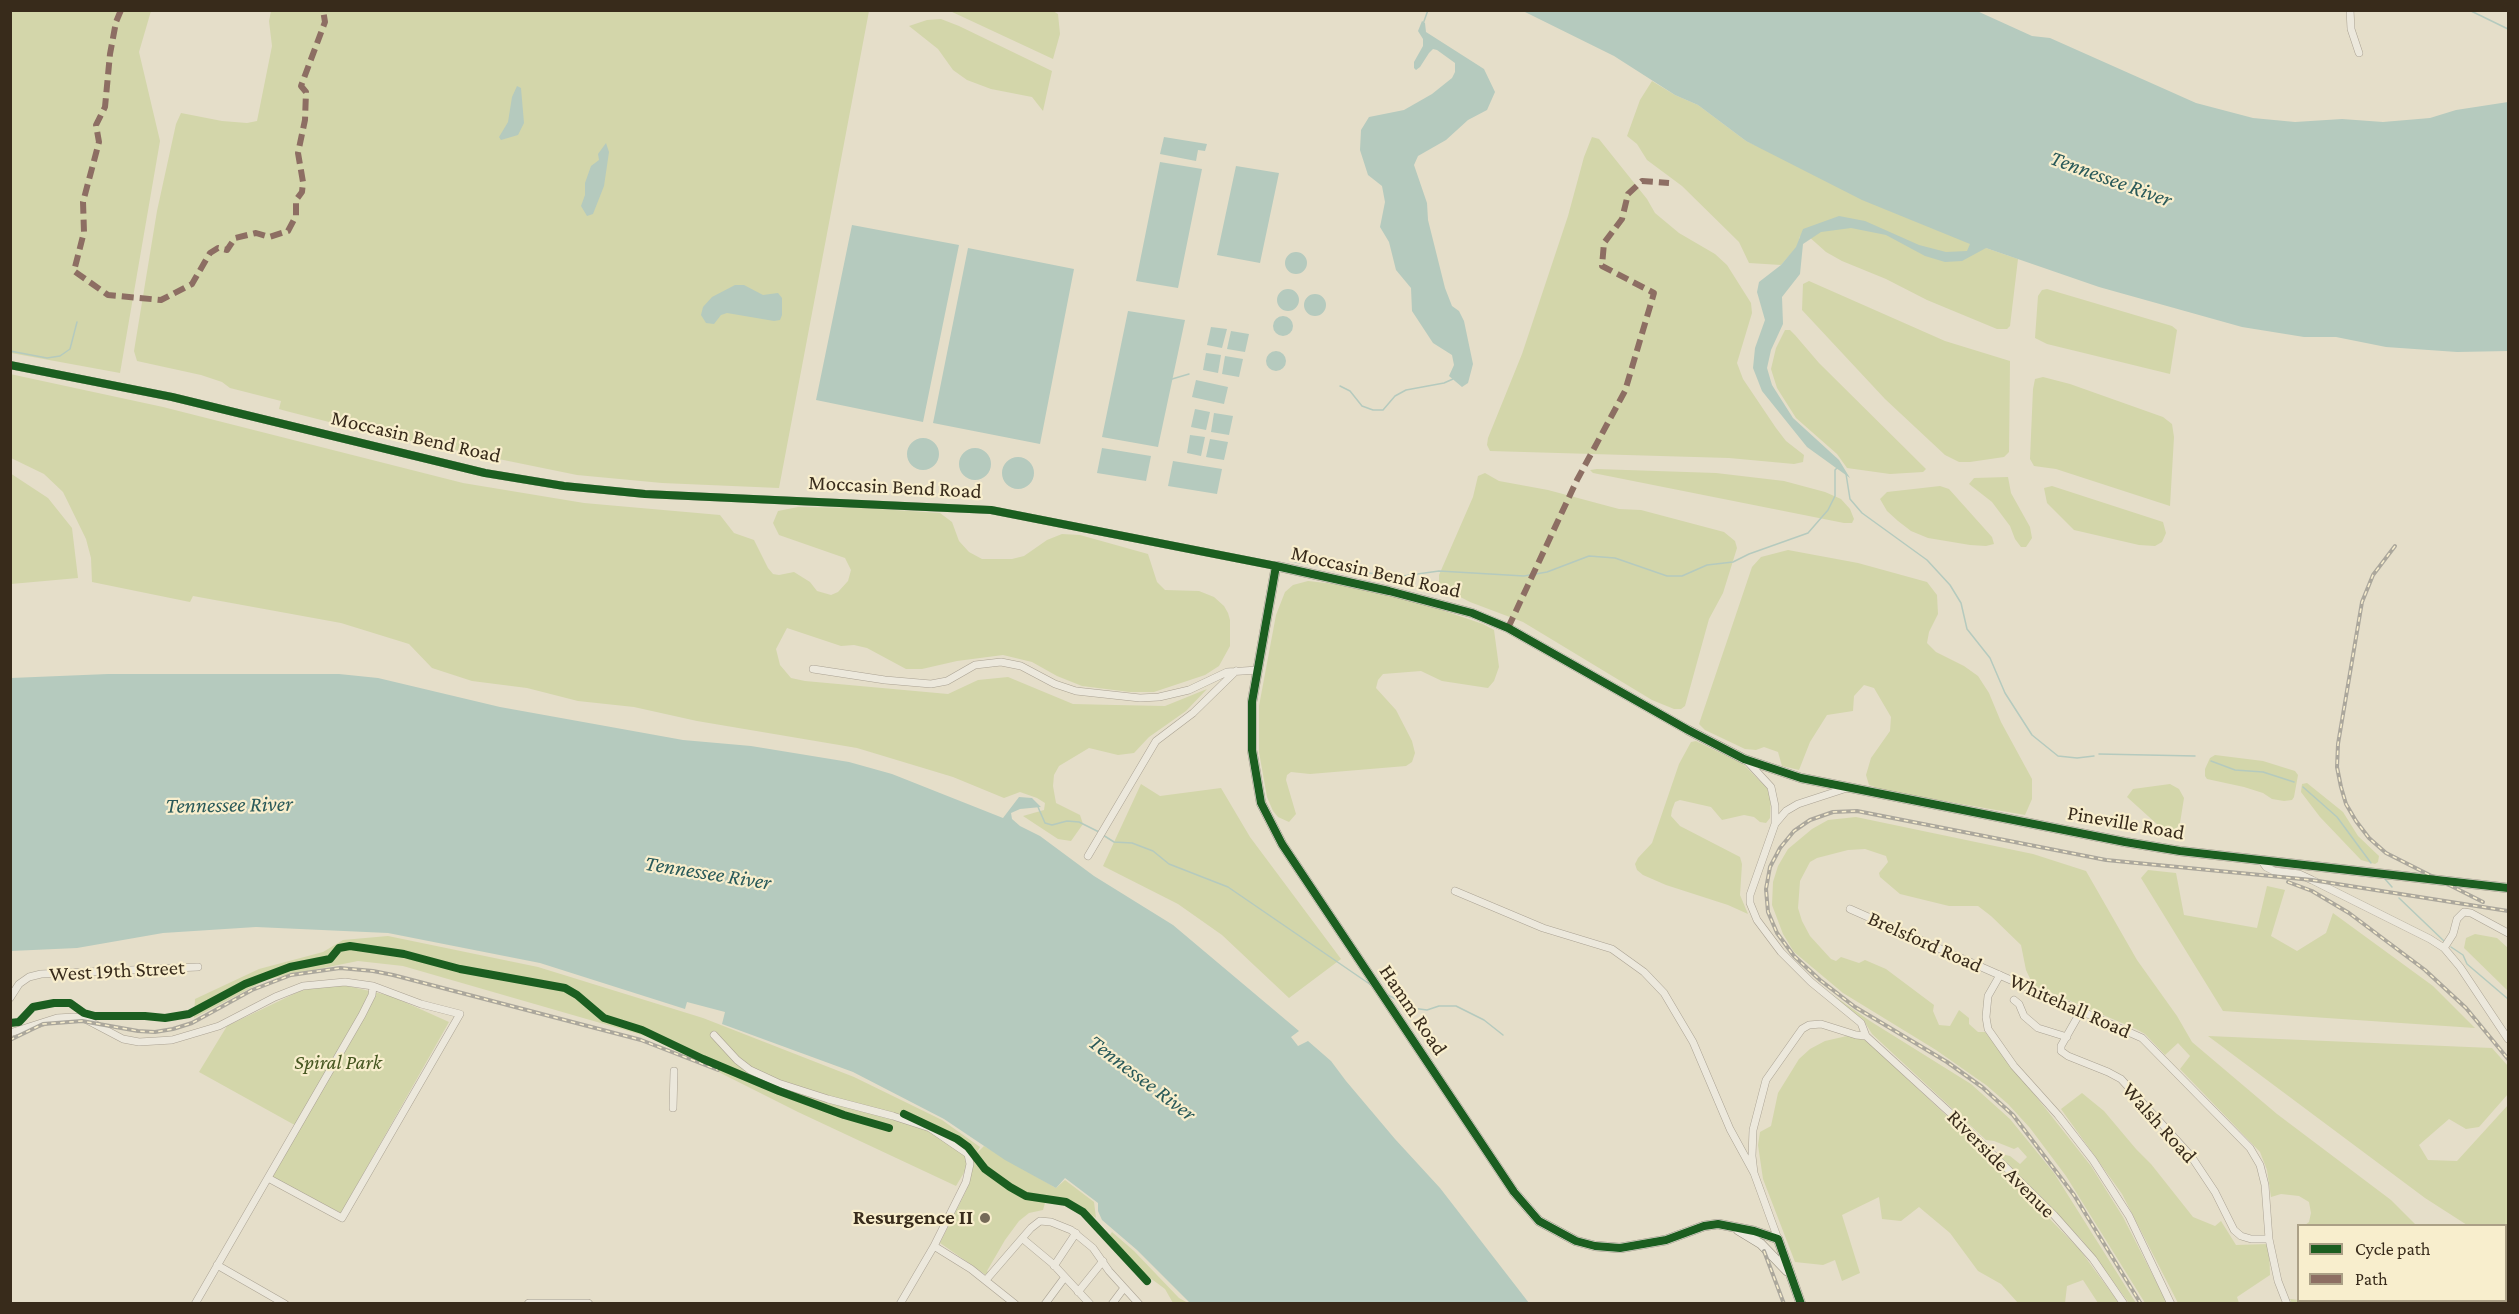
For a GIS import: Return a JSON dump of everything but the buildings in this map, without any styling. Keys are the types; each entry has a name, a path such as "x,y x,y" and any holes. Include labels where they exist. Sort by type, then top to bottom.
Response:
{"main road":[{"name":"Hamm Road","path":"1276,566 1252,702 1252,750 1261,803 1289,854 1514,1192 1539,1221 1576,1241 1595,1246 1620,1248 1666,1240 1704,1226 1731,1226 1778,1239"},
{"name":"Moccasin Bend Road","path":"1276,566 1389,591 1472,613 1508,628 1688,730 1744,759"},
{"name":"Pineville Road","path":"1744,759 1801,778 2124,842 2508,888"},
{"path":"1731,1226 1761,1244 1790,1274"},
{"path":"1778,1239 1801,1304"},
{"path":"529,1304 588,1304"}],"street":[{"path":"2350,10 2351,29 2359,53"},
{"name":"Moccasin Bend Road","path":"10,365 172,397 485,473 564,486 645,494 991,510 1276,566"},
{"path":"813,669 885,680 931,684 947,681 975,665 1001,662 1021,666 1055,684 1076,691 1140,698 1173,695 1227,672 1258,670"},
{"path":"1088,856 1156,741 1193,713 1236,671"},
{"path":"1744,759 1771,787 1774,795 1775,824"},
{"path":"1775,824 1786,811 1798,804 1847,788"},
{"name":"Riverside Avenue","path":"1775,824 1751,887 1750,903 1756,920 1781,952 1811,982 1861,1023 1866,1036 1951,1113 2054,1215 2093,1259 2124,1304"},
{"path":"2261,860 2266,867 2274,870 2300,874 2444,948 2460,967 2508,1039"},
{"path":"1455,891 1543,928 1612,949 1644,972 1664,993 1693,1042 1730,1129 1754,1173 1778,1239"},
{"name":"Brelsford Road","path":"1850,909 2000,975"},
{"path":"2444,948 2453,934 2457,919 2464,912 2477,916 2508,933"},
{"name":"West 19th Street","path":"10,998 19,984 29,976 41,974 198,967"},
{"name":"Whitehall Road","path":"2171,1304 2129,1216 2111,1188 2058,1115 2014,1066 1988,1029 1986,1017 1988,996 2000,975 2142,1038 2250,1148 2260,1165 2265,1185 2270,1239 2278,1281 2287,1304"},
{"path":"10,1033 57,1018 74,1017 86,1019 123,1039 139,1042 172,1040 219,1026 275,997 303,986 345,982 373,986 421,1004 460,1014 342,1218 268,1179"},
{"path":"195,1304 362,1015 372,994 373,986"},
{"path":"2014,1000 2019,1004 2024,1016 2038,1028 2067,1037 2081,1011"},
{"path":"1754,1173 1753,1130 1766,1080 1802,1029 1809,1025 1821,1024 1866,1036"},
{"path":"714,1035 737,1060 750,1070 769,1079 828,1099 930,1128 968,1154 970,1164 966,1182 934,1246 900,1304"},
{"name":"Walsh Road","path":"2067,1037 2061,1046 2061,1051 2121,1079 2191,1156 2215,1192 2234,1230 2241,1236 2251,1239 2270,1239"},
{"path":"673,1108 674,1071"},
{"path":"986,1281 1031,1228 1040,1221 1051,1222 1076,1233 1138,1303"},
{"path":"1054,1266 1076,1233"},
{"path":"1023,1239 1054,1266 1090,1304"},
{"path":"934,1246 986,1281 1015,1304"},
{"path":"1078,1292 1103,1261"},
{"path":"217,1265 285,1304"},
{"path":"1045,1304 1065,1277"},
{"path":"1112,1304 1124,1288"}],"green space":[{"path":"10,11 151,11 139,52 160,141 120,373 11,353"},
{"path":"271,11 869,11 779,488 662,483 577,475 376,434 286,411 279,409 281,401 230,388 222,382 201,375 137,361 134,351 157,211 176,124 181,113 222,121 247,123 257,121 272,46 269,21"},
{"path":"950,11 1053,11 1058,14 1060,34 1053,59"},
{"path":"941,19 1052,71 1043,111 1032,97 991,89 967,80 953,70 938,49 909,26 927,20"},
{"path":"1652,81 1698,105 1746,141 1986,248 2018,259 2010,326 2007,329 1997,329 1927,300 1886,279 1842,261 1826,252 1807,235 1800,236 1797,247 1781,265 1749,263 1739,242 1682,186 1647,160 1637,144 1627,136 1640,100"},
{"path":"1592,137 1599,139 1647,199 1655,213 1679,233 1715,254 1727,265 1751,303 1752,313 1737,363 1743,379 1786,441 1804,455 1803,462 1794,464 1729,458 1490,451 1487,445 1488,438 1522,354"},
{"path":"1809,281 1945,341 2010,361 2009,452 2004,457 1970,462 1959,462 1945,455 1885,399 1802,310 1803,284"},
{"path":"2047,289 2172,326 2177,330 2170,374 2047,344 2035,338 2038,296 2042,290"},
{"path":"1785,330 1790,330 1819,363 1926,469 1923,472 1890,474 1847,468 1837,454 1796,418 1777,388 1771,369 1776,348"},
{"path":"10,374 163,407 463,483 584,503 720,515 734,533 754,540 773,574 794,572 810,582 817,591 831,595 838,592 848,581 851,570 845,558 779,535 773,523 778,511 798,507 940,513 952,522 959,541 969,552 982,559 1012,559 1024,556 1047,540 1062,534 1080,535 1148,554 1157,582 1165,590 1199,591 1214,597 1228,613 1230,646 1219,666 1205,675 1154,692 1130,692 1082,686 1057,676 1032,662 1003,655 957,661 922,669 906,669 867,648 854,645 841,646 787,628 776,649 780,665 791,678 805,681 948,694 978,680 1008,677 1073,704 1165,706 1207,689 1186,711 1149,737 1134,753 1118,755 1089,748 1059,766 1054,775 1053,786 1056,803 1080,815 1083,824 1071,841 1058,839 1023,816 1044,810 1045,803 1037,798 1020,792 1004,798 953,777 857,748 697,721 634,707 578,701 527,688 472,681 432,668 409,644 341,623 193,596 190,602 92,582 91,558 86,539 63,492 44,474 11,458"},
{"path":"2043,377 2070,384 2163,417 2172,424 2174,437 2170,506 2056,469 2034,466 2030,459 2033,389 2035,379"},
{"path":"1590,470 1716,473 1784,481 1825,492 1841,499 1850,509 1854,519 1852,523 1844,523 1593,473"},
{"path":"10,473 48,498 72,528 78,578 11,584"},
{"path":"1485,473 1499,481 1548,490 1619,509 1641,510 1724,532 1735,541 1737,548 1723,593 1709,619 1685,706 1681,709 1674,709 1652,700 1523,622 1470,602 1439,586 1439,575 1473,497 1478,476"},
{"path":"2008,477 2011,493 2030,527 2032,538 2026,547 2021,547 2010,526 1992,502 1969,484 1974,478"},
{"path":"1940,486 1949,489 1992,537 1994,544 1970,545 1928,538 1911,531 1898,521 1887,511 1880,499 1887,492"},
{"path":"2052,486 2163,522 2166,533 2162,542 2155,546 2139,545 2074,530 2047,503 2044,488"},
{"path":"1788,550 1858,563 1927,582 1937,595 1938,614 1929,632 1927,643 1936,652 1978,676 1989,693 2001,722 2032,779 2032,799 2025,815 1886,791 1869,785 1866,775 1871,758 1890,731 1891,717 1874,688 1864,685 1854,696 1853,711 1827,715 1810,742 1799,770 1782,766 1778,752 1764,747 1756,750 1745,749 1705,730 1699,724 1752,567 1761,557"},
{"path":"1308,581 1335,584 1418,602 1483,624 1494,630 1499,667 1494,681 1488,688 1442,681 1421,671 1383,674 1376,688 1396,710 1412,741 1415,753 1412,762 1406,766 1310,774 1291,772 1287,775 1286,780 1296,814 1289,822 1278,817 1267,797 1259,752 1259,706 1276,615 1285,592 1293,585"},
{"path":"1696,741 1743,764 1767,788 1771,796 1770,818 1766,823 1744,815 1722,820 1711,807 1680,800 1675,802 1672,810 1671,816 1680,826 1740,857 1742,864 1740,895 1748,914 1643,875 1637,870 1635,864 1652,843 1679,764 1691,742"},
{"path":"2215,755 2263,761 2295,771 2298,775 2294,797 2292,800 2284,801 2272,799 2263,793 2244,787 2207,779 2205,769 2210,758"},
{"path":"2307,783 2343,812 2358,836 2379,856 2378,862 2375,864 2361,860 2320,817 2301,792 2302,784"},
{"path":"1141,784 1160,796 1221,788 1250,837 1341,959 1289,998 1222,935 1178,904 1103,866"},
{"path":"2170,784 2179,789 2184,798 2180,823 2176,829 2171,830 2159,826 2127,797 2133,789"},
{"path":"1856,817 2033,854 2086,871 2137,960 2177,1016 2192,1042 2277,1114 2391,1200 2415,1224 2306,1224 2311,1213 2309,1202 2299,1196 2281,1194 2271,1197 2267,1170 2260,1152 2180,1069 2190,1056 2178,1043 2165,1055 2145,1034 2136,1029 2033,985 2026,970 2021,945 1991,916 1978,906 1949,906 1900,894 1880,877 1879,873 1888,862 1886,856 1865,849 1848,850 1810,862 1800,881 1798,908 1810,936 1831,959 1836,961 1841,957 1859,963 1865,960 1886,969 1934,1005 1933,1011 1939,1025 1950,1026 1959,1010 1969,1018 1969,1024 1978,1032 1985,1032 2091,1166 2123,1217 2167,1303 2145,1303 2066,1176 2030,1128 2008,1104 1986,1085 1936,1050 1843,993 1794,952 1783,934 1772,905 1773,882 1778,866 1788,849 1812,829 1828,820"},
{"path":"2148,870 2176,873 2184,915 2257,928 2267,886 2285,890 2271,936 2297,951 2326,933 2333,913 2433,986 2475,1028 2223,1011 2141,878"},
{"path":"2475,934 2497,938 2508,948 2508,991 2464,948 2466,938"},
{"path":"388,936 538,967 703,1018 854,1077 942,1120 980,1147 976,1154 984,1146 1056,1188 1065,1180 1094,1202 1096,1218 1067,1199 1047,1196 1043,1210 1029,1213 1019,1221 1005,1240 986,1275 940,1243 966,1191 972,1168 971,1161 956,1186 798,1112 649,1037 403,966 358,961 268,979 194,1018 195,999 259,969 323,952 343,940"},
{"name":"Spiral Park","path":"323,986 348,986 391,996 449,1022 341,1213 272,1178 300,1128 199,1072 227,1026 300,991"},
{"path":"1830,993 1870,1021 1971,1084 2010,1119 2054,1173 2136,1303 2129,1303 2082,1240 1997,1153 2010,1156 2020,1164 2027,1157 2018,1147 2014,1149 1986,1140 1872,1034 1864,1021"},
{"path":"1847,1036 1866,1040 1982,1149 2080,1250 2119,1303 2098,1303 2083,1280 2067,1286 2065,1303 2018,1303 2001,1284 1978,1271 1950,1233 1919,1207 1901,1221 1882,1219 1879,1197 1842,1215 1860,1273 1842,1281 1835,1260 1823,1265 1795,1262 1763,1179 1758,1145 1760,1132 1771,1126 1778,1093 1799,1059 1810,1049 1825,1041"},
{"path":"2208,1036 2492,1048 2508,1066 2508,1094 2479,1127 2466,1129 2449,1119 2419,1145 2428,1160 2457,1161 2508,1105 2508,1247 2507,1224 2465,1224 2425,1198"},
{"path":"2082,1093 2104,1111 2151,1164 2193,1217 2215,1226 2221,1221 2236,1245 2269,1244 2270,1275 2237,1297 2239,1303 2178,1303 2122,1194 2061,1109"},
{"path":"1112,1232 1134,1251 1179,1298 1188,1303 1173,1303 1165,1289 1137,1268 1110,1235"},
{"path":"2290,1299 2297,1300 2297,1302 2410,1302 2409,1304 2292,1304"}],"water":[{"name":"Tennessee River","path":"1523,11 1977,11 2032,36 2050,38 2196,103 2253,118 2295,122 2342,119 2383,122 2430,118 2456,110 2508,102 2508,351 2457,352 2386,347 2336,337 2304,337 2242,327 2099,287 1986,248 1962,261 1945,262 1925,256 1886,235 1851,228 1821,232 1803,244 1800,274 1782,297 1783,324 1771,350 1767,368 1772,385 1793,418 1839,460 1850,478 1807,447 1762,391 1753,368 1755,348 1765,320 1757,292 1759,282 1781,265 1796,247 1803,229 1839,216 1865,221 1919,245 1946,252 1967,251 1970,244 1862,200 1746,141 1698,105 1675,95 1614,56"},
{"path":"1422,21 1425,23 1426,32 1484,69 1495,92 1487,110 1468,120 1446,140 1418,156 1414,165 1427,203 1428,220 1445,288 1452,306 1459,311 1464,321 1473,364 1468,383 1462,387 1449,376 1454,365 1452,355 1433,343 1412,311 1411,288 1396,270 1389,242 1380,227 1385,202 1382,186 1368,175 1360,150 1361,130 1369,117 1404,110 1432,94 1452,78 1455,72 1455,63 1433,49 1420,67 1416,70 1414,68 1414,62 1423,46 1423,39 1418,31"},
{"path":"517,86 521,88 524,123 518,135 501,140 499,137 508,122 512,97"},
{"path":"1164,137 1207,144 1205,151 1198,150 1196,161 1160,154"},
{"path":"606,143 609,152 604,186 593,214 587,216 581,206 585,195 585,183 591,166 599,160 598,154"},
{"path":"1160,162 1202,169 1178,288 1136,281"},
{"path":"1236,166 1279,173 1260,263 1217,255"},
{"path":"852,225 959,245 923,422 816,400"},
{"path":"968,248 1074,269 1040,444 933,423"},
{"path":"1296,252 1304,255 1307,263 1304,271 1296,274 1288,271 1285,263 1288,255"},
{"path":"735,285 744,285 763,295 778,293 782,298 780,320 727,313 721,315 714,324 706,323 701,315 703,307 712,297"},
{"path":"1288,289 1296,292 1299,300 1296,308 1288,311 1280,308 1277,300 1280,292"},
{"path":"1315,294 1323,297 1326,305 1323,313 1315,316 1307,313 1304,305 1307,297"},
{"path":"1128,311 1185,320 1158,447 1102,437"},
{"path":"1283,316 1290,319 1293,326 1290,333 1283,336 1276,333 1273,326 1276,319"},
{"path":"1211,327 1227,329 1222,348 1207,345"},
{"path":"1231,331 1249,334 1245,352 1227,349"},
{"path":"1276,351 1283,354 1286,361 1283,368 1276,371 1269,368 1266,361 1269,354"},
{"path":"1206,353 1221,355 1218,373 1203,370"},
{"path":"1225,356 1243,359 1239,377 1222,374"},
{"path":"1196,380 1228,387 1224,404 1192,397"},
{"path":"1195,409 1210,412 1206,430 1191,427"},
{"path":"1214,413 1233,416 1229,435 1211,432"},
{"path":"1190,435 1205,437 1201,456 1187,453"},
{"path":"923,438 934,443 939,454 934,465 923,470 912,465 907,454 912,443"},
{"path":"1210,439 1228,442 1224,460 1206,457"},
{"path":"975,448 986,453 991,464 986,475 975,480 964,475 959,464 964,453"},
{"path":"1102,448 1151,456 1146,481 1097,473"},
{"path":"1018,457 1029,462 1034,473 1029,484 1018,489 1007,484 1002,473 1007,462"},
{"path":"1173,461 1222,469 1217,494 1168,486"},
{"name":"Tennessee River","path":"108,674 339,674 378,678 500,707 683,740 751,746 849,762 892,774 1003,818 1019,797 1032,798 1041,807 1020,809 1011,813 1012,819 1020,826 1040,836 1094,876 1173,925 1299,1031 1291,1037 1298,1046 1308,1041 1331,1061 1395,1139 1440,1188 1529,1303 1190,1303 1137,1250 1102,1220 1098,1211 1098,1203 1065,1178 1056,1188 1005,1160 944,1119 853,1072 722,1024 725,1012 687,1002 685,1009 540,963 388,933 256,927 163,933 77,948 11,951 11,678"}],"waterway":[{"path":"1423,24 1428,10"},
{"path":"2469,10 2508,29"},
{"path":"10,351 47,358 60,356 70,349 77,322"},
{"path":"1172,379 1189,374"},
{"path":"1340,386 1350,391 1362,406 1373,410 1383,410 1395,396 1406,390 1444,383 1453,379"},
{"path":"1295,562 1396,577 1439,571 1524,576 1547,572 1589,556 1615,558 1667,576 1682,576 1707,565 1733,562 1808,533 1828,510 1835,496 1835,470 1837,468"},
{"path":"1846,474 1850,499 1862,513 1927,560 1950,585 1961,603 1967,629 1990,658 2005,693 2032,735 2058,756 2077,758 2094,756"},
{"path":"2099,754 2195,756"},
{"path":"2211,761 2235,770 2263,772 2294,782"},
{"path":"2303,787 2337,817 2371,863"},
{"path":"1038,807 1045,823 1052,825 1067,821 1079,822 1099,832"},
{"path":"1103,835 1114,842 1132,843 1153,851 1169,864 1228,887 1371,985"},
{"path":"2385,879 2392,887"},
{"path":"2399,898 2445,942"},
{"path":"2451,947 2463,955 2467,964 2508,999"},
{"path":"1388,995 1412,1008 1427,1010 1439,1006 1456,1006 1484,1020 1503,1035"}],"railway":[{"path":"2395,546 2373,575 2362,602 2338,744 2337,767 2341,787 2346,804 2356,821 2369,838 2386,853 2483,902"},
{"path":"2141,1304 2074,1195 2013,1115 1982,1087 1947,1062 1855,1007 1794,956 1777,933 1768,912 1766,889 1770,867 1780,848 1794,831 1810,820 1833,812 1857,811 2106,860 2312,880 2508,911"},
{"path":"2288,882 2312,891 2349,913 2425,970 2466,1008 2508,1059"},
{"path":"10,1040 43,1024 82,1021 138,1031 155,1032 173,1029 192,1023 252,990 291,975 340,968 393,975 641,1040 718,1070"},
{"path":"1764,1251 1784,1304"}],"marked path":[{"path":"121,10 116,22 110,54 105,107 96,125 99,142 83,202 84,232 74,271 108,295 161,300 192,284 210,253 218,248 227,250 235,238 256,233 269,237 288,231 296,216 296,200 302,192 303,182 298,153 305,120 306,92 301,86 325,22 323,10"},
{"path":"1508,628 1577,480 1625,391 1654,293 1602,266 1604,243 1622,219 1628,194 1642,181 1669,183"}],"cycle path":[{"path":"10,365 172,397 485,473 564,486 645,494 991,510 1276,566 1389,591 1472,613 1508,628 1688,730 1744,759 1801,778 2180,851 2508,888"},
{"path":"1276,566 1252,702 1252,750 1261,803 1282,844 1514,1192 1539,1221 1576,1241 1595,1246 1620,1248 1666,1240 1704,1226 1718,1224 1754,1231 1778,1239 1801,1304"},
{"path":"10,1023 19,1022 33,1007 54,1003 70,1003 84,1013 95,1016 165,1018 189,1014 245,984 290,967 330,959 339,948 350,946 404,954 460,969 565,988 604,1018 642,1030 779,1091 844,1115 889,1128"},
{"path":"904,1114 957,1139 968,1147 985,1169 1026,1196 1066,1202 1083,1212 1147,1281"}],"place":[{"name":"Resurgence II","path":"985,1218"}]}
